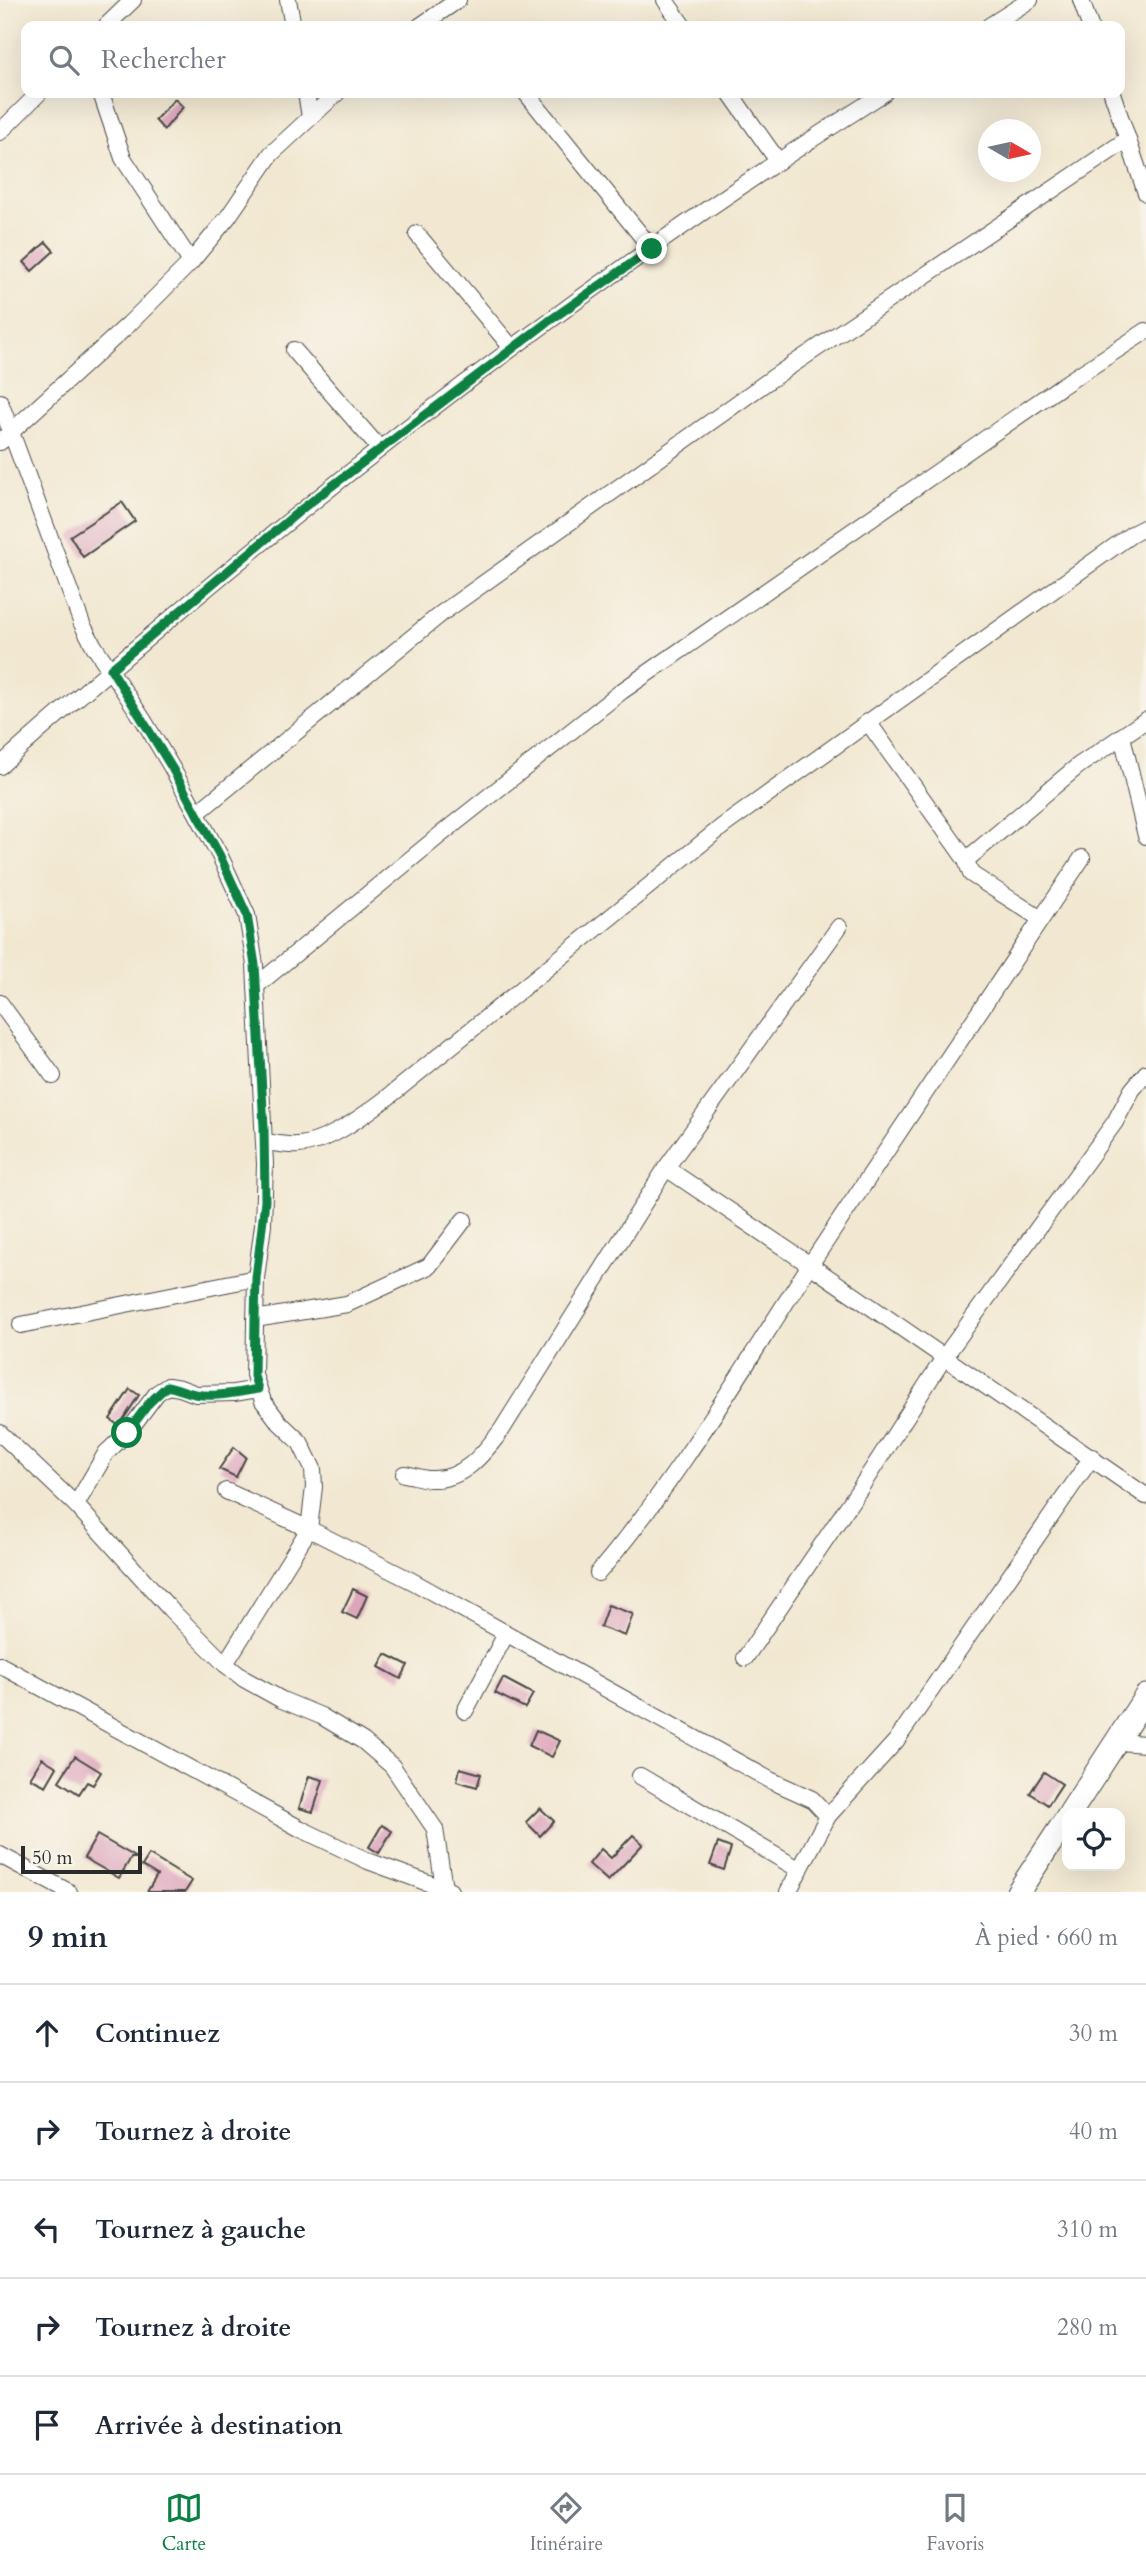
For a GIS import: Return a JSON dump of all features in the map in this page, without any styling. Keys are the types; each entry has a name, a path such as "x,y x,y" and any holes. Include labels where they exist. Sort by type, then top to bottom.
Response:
{"main road":[{"path":"1073,1808 1146,1696"},
{"path":"1018,1892 1062,1826"}],"street":[{"path":"111,21 133,0"},
{"path":"288,0 292,21"},
{"path":"427,21 458,0"},
{"path":"665,0 680,21"},
{"path":"997,21 1030,0"},
{"path":"1081,0 1088,21"},
{"path":"0,132 35,98"},
{"path":"103,98 123,158 191,262"},
{"path":"307,98 310,117"},
{"path":"6,437 129,324 191,262 228,217 271,154 331,98"},
{"path":"530,98 652,249"},
{"path":"734,98 778,161"},
{"path":"0,766 303,508 512,348 778,161 876,98"},
{"path":"1113,98 1146,193"},
{"path":"197,813 442,613 771,379 1128,139"},
{"path":"417,234 512,348"},
{"path":"256,986 622,691 1060,387 1146,331"},
{"path":"294,350 380,449"},
{"path":"0,402 6,437 20,462 73,594 82,624 152,733 197,813 247,915 256,986 265,1142 265,1201 256,1278 254,1376 258,1389 278,1422 300,1442 313,1468 314,1487 309,1529 225,1664"},
{"path":"265,1142 299,1145 324,1137 354,1122 723,826 1132,534 1146,527"},
{"path":"966,860 1078,766 1146,720"},
{"path":"868,722 966,860 971,874 1041,919"},
{"path":"1122,736 1146,836"},
{"path":"598,1573 681,1464 810,1265 1082,858"},
{"path":"404,1474 433,1480 457,1474 480,1458 501,1431 666,1168 839,927"},
{"path":"0,1003 52,1076"},
{"path":"745,1658 861,1487 945,1356 1115,1122 1132,1090 1146,1073"},
{"path":"666,1168 945,1356 1146,1496"},
{"path":"255,1319 347,1304 429,1266 464,1220"},
{"path":"21,1325 256,1278"},
{"path":"76,1505 106,1453 127,1433 157,1393 167,1386 196,1394 258,1389"},
{"path":"0,1433 76,1505 170,1609 225,1664 244,1679 282,1700 321,1716 363,1741 392,1766 435,1829 448,1890"},
{"path":"788,1892 828,1816 897,1741 1091,1457"},
{"path":"226,1491 412,1581 770,1780 812,1799 828,1816"},
{"path":"465,1711 506,1634"},
{"path":"0,1665 301,1829 368,1861 448,1890"},
{"path":"1118,1742 1146,1744"},
{"path":"640,1776 800,1870"},
{"path":"0,1855 69,1892"}],"building":[{"path":"175,99 183,107 164,130 155,120"},
{"path":"46,242 54,251 32,271 24,262"},
{"path":"122,502 135,521 83,557 70,536"},
{"path":"130,1389 139,1395 119,1426 110,1419"},
{"path":"234,1447 246,1457 236,1477 219,1469"},
{"path":"353,1589 367,1596 357,1619 342,1612"},
{"path":"608,1605 633,1614 625,1636 600,1627"},
{"path":"386,1654 408,1665 401,1679 379,1667"},
{"path":"503,1678 533,1694 525,1708 495,1693"},
{"path":"536,1730 560,1741 552,1757 529,1746"},
{"path":"75,1756 101,1772 93,1785 87,1782 79,1794 59,1781"},
{"path":"42,1758 57,1767 46,1786 30,1778"},
{"path":"460,1768 481,1774 477,1787 457,1781"},
{"path":"1044,1772 1062,1784 1048,1805 1030,1793"},
{"path":"309,1776 323,1780 313,1812 299,1808"},
{"path":"540,1808 554,1821 540,1836 526,1822"},
{"path":"382,1825 392,1831 379,1853 369,1847"},
{"path":"97,1835 137,1858 131,1858 119,1878 84,1858"},
{"path":"633,1835 643,1844 608,1881 589,1864 601,1849 611,1858"},
{"path":"718,1843 731,1848 724,1870 710,1865"},
{"path":"149,1855 192,1881 185,1892 147,1892 157,1875 142,1866"}],"route":[{"path":"127,1433 157,1393 167,1386 196,1394 258,1389 254,1376 255,1319 256,1278 265,1201 264,1127 255,965 247,915 220,856 172,768 111,669 303,508 549,321 652,249"}]}
